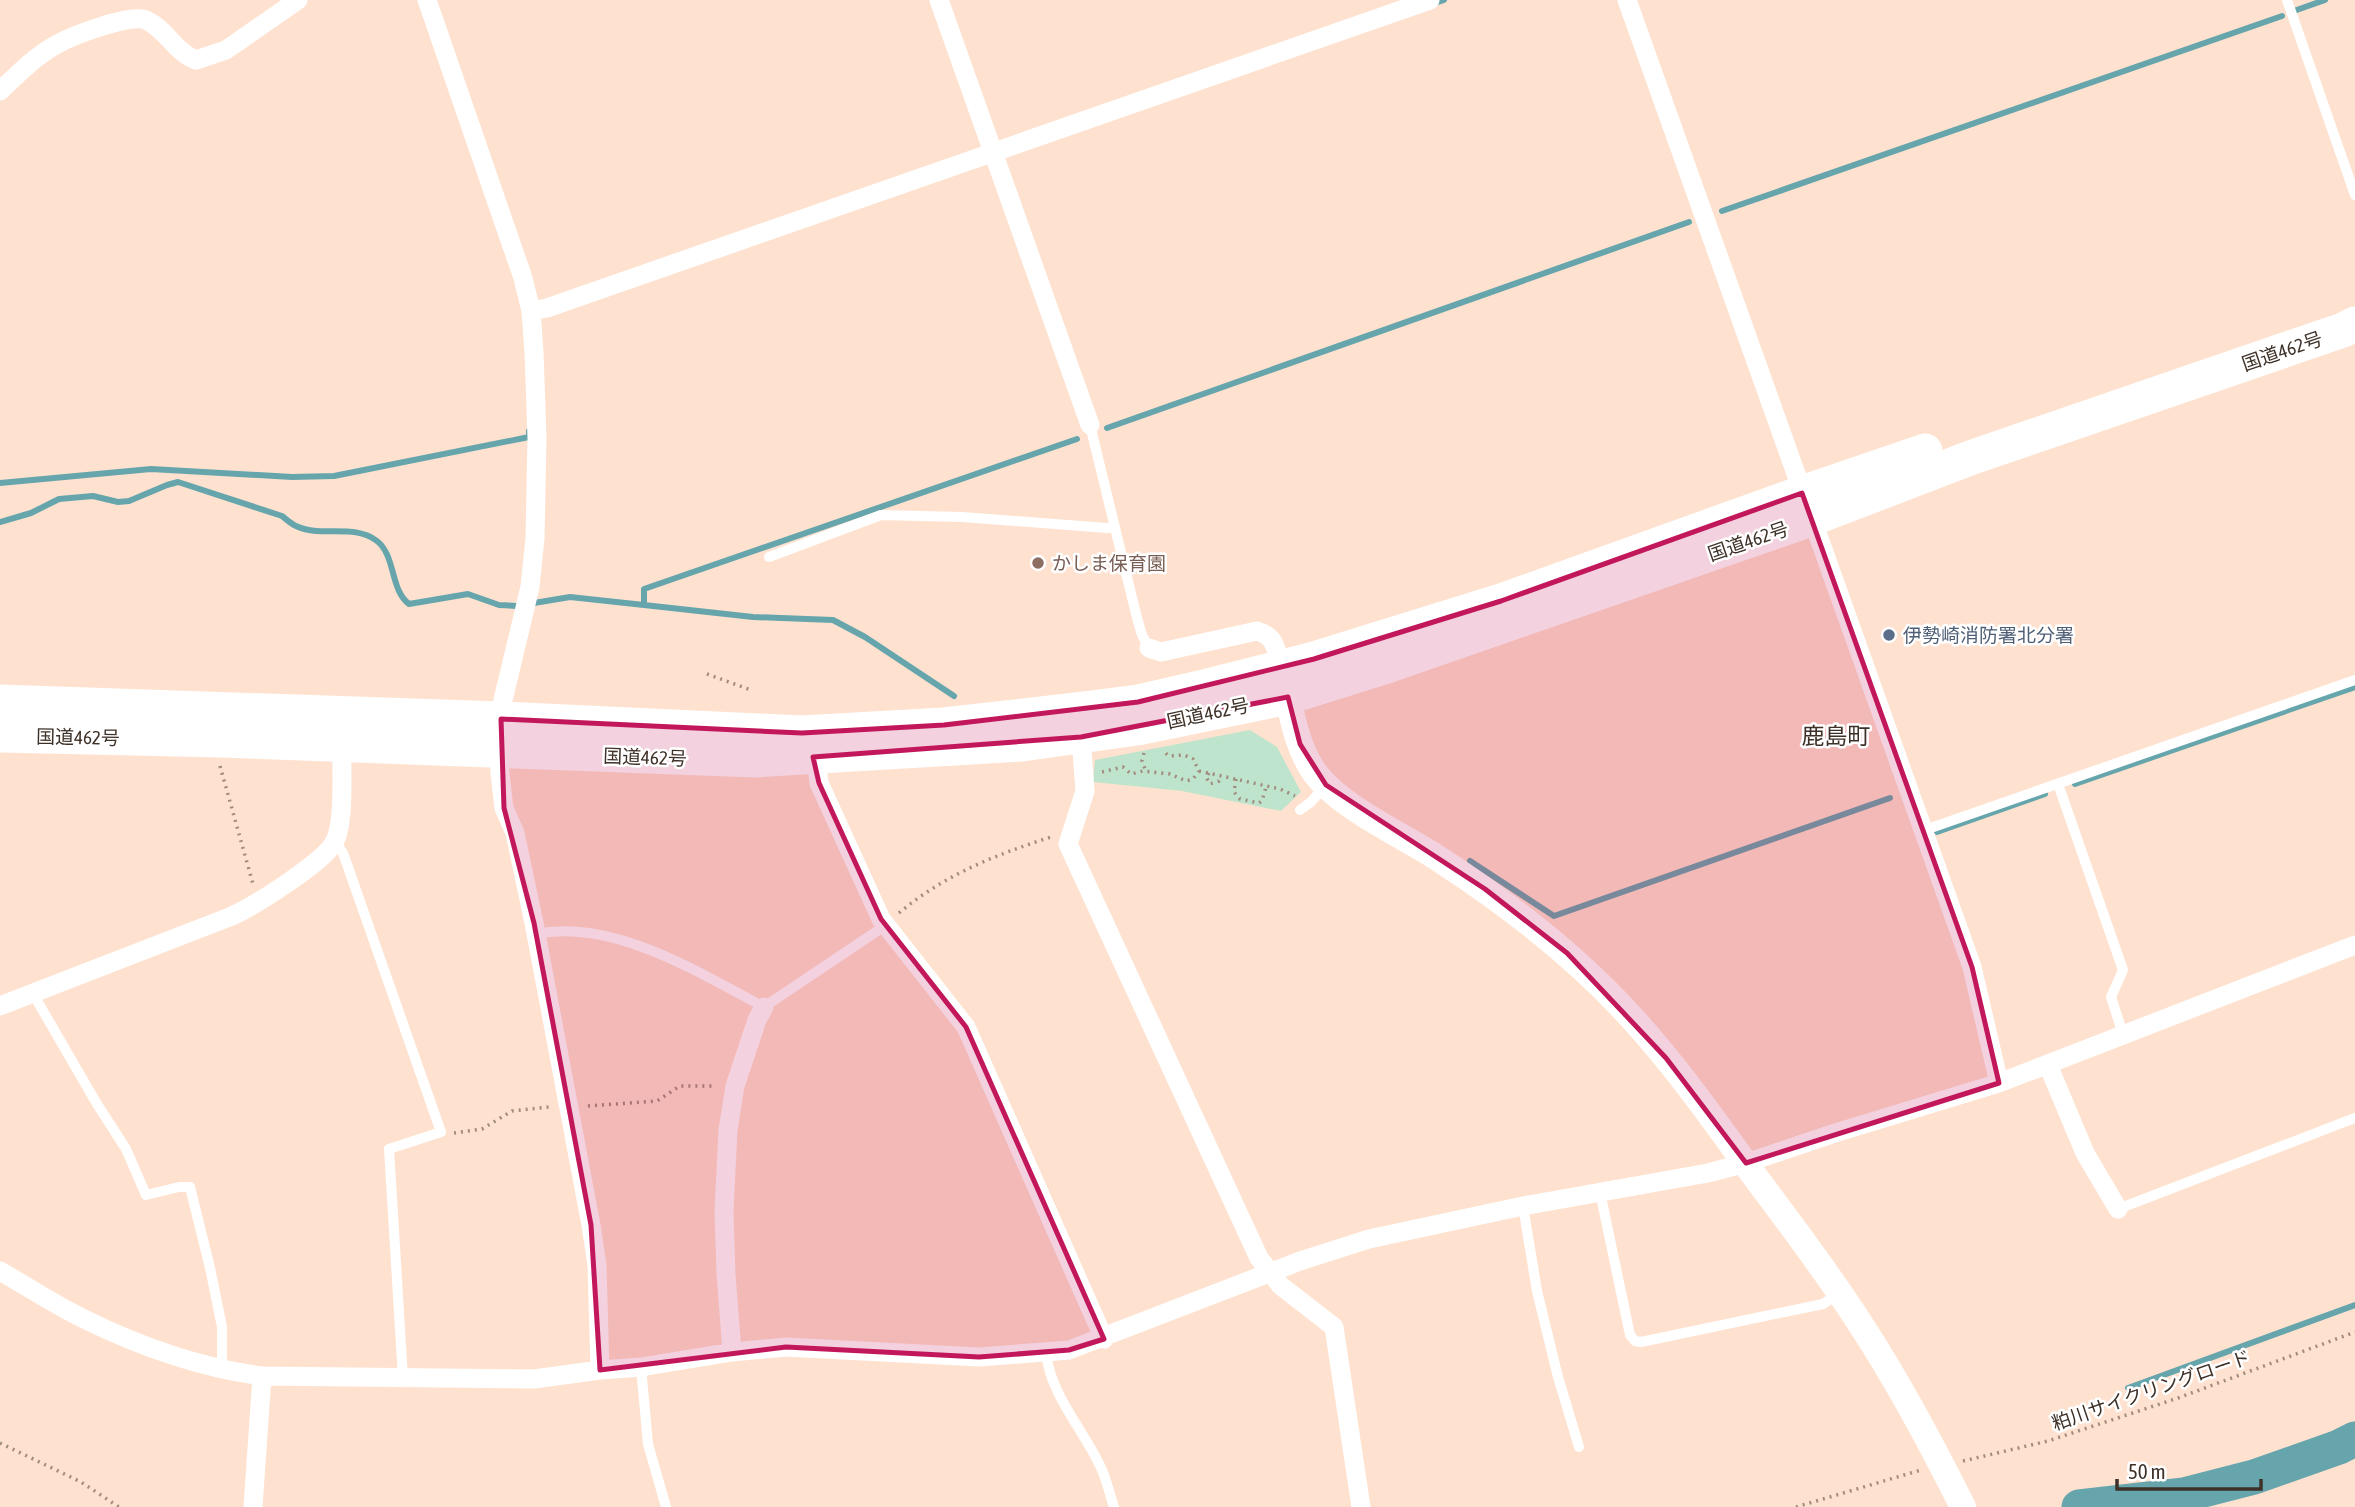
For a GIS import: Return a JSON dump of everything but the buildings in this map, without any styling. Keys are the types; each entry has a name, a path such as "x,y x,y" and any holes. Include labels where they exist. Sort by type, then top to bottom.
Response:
{"highway":[{"name":"国道462号","path":"0,735 342,745 500,735 802,733 944,725 1285,683 1390,665 1806,506 2339,313 2355,310"},
{"name":"国道462号","path":"1806,506 1969,458 2330,335 2355,324"},
{"name":"国道462号","path":"0,702 500,735 755,760 940,751 1090,750 1137,728 1285,683"}],"street":[{"path":"0,91 54,46 130,18 148,21 187,57 196,60 226,50 298,0"},
{"path":"427,0 523,278 531,311 537,438 533,569 508,674 500,735 504,808 514,833 536,934 597,1265 600,1370"},
{"path":"939,0 1090,425"},
{"path":"531,311 547,308 1430,0"},
{"path":"1627,0 1972,967 1999,1083"},
{"path":"1149,648 1161,652 1257,631 1268,634 1274,643 1300,744 1314,772 1326,785 1363,813 1485,889 1567,953 1632,1018 1746,1163 1840,1293 1909,1403 1964,1507"},
{"path":"0,1006 258,904 329,851 335,842 340,817 342,745"},
{"path":"1090,750 1080,813 1068,844 1259,1258 1281,1286 1334,1327 1361,1507"},
{"path":"816,757 819,783 886,925 966,1027 1104,1339"},
{"path":"0,1271 84,1319 183,1359 222,1370 262,1376 534,1379 786,1347 979,1357 1069,1350 1104,1339 1330,1250 1369,1239 1523,1206 1708,1173 1746,1163 1999,1083 2355,945"},
{"path":"732,1352 724,1211 728,1130 735,1086 764,1007"},
{"path":"2048,1065 2085,1153 2118,1209"},
{"path":"253,1507 262,1376"}],"lane":[{"path":"2287,0 2355,195"},
{"path":"1090,425 1142,635 1149,648"},
{"path":"768,557 881,515 962,517 1115,527"},
{"path":"1922,831 2355,680"},
{"path":"2058,784 2123,970 2111,997 2123,1034"},
{"path":"1300,810 1326,785"},
{"path":"335,842 343,853 441,1132 389,1149 402,1378"},
{"path":"536,934 554,930 599,935 638,945 764,1007 886,925"},
{"path":"32,992 126,1149 146,1195 190,1187 222,1327 222,1370"},
{"path":"2118,1209 2355,1118"},
{"path":"1600,1192 1630,1335 1634,1341 1641,1342 1823,1304 1840,1293"},
{"path":"1523,1206 1537,1292 1579,1447"},
{"path":"1046,1352 1047,1365 1054,1382 1102,1470 1114,1507"},
{"path":"641,1367 648,1444 666,1507"}],"path":[{"path":"706,674 751,690"},
{"path":"222,740 221,770 258,904"},
{"path":"1159,745 1169,756 1184,755 1193,759 1199,771"},
{"path":"1144,748 1142,761 1145,769"},
{"path":"1090,750 1100,772 1123,767 1131,774 1143,771 1170,774 1186,781 1199,771"},
{"path":"1199,771 1280,789 1297,797"},
{"path":"1209,773 1206,777 1210,784 1219,781 1220,776"},
{"path":"1236,779 1234,792 1240,799 1259,803 1266,787"},
{"path":"886,925 911,904 961,871 1001,853 1055,836 1070,836"},
{"name":"粕川サイクリングロード","path":"1796,1507 2061,1437 2178,1398 2355,1332"},
{"path":"0,1443 81,1482 119,1507"}],"highlighted area":[{"path":"1802,493 1972,967 1999,1083 1746,1163 1666,1058 1567,953 1485,889 1326,785 1300,744 1288,697 1081,737 813,757 819,783 881,919 966,1027 1104,1339 1069,1350 979,1357 786,1347 600,1370 591,1225 534,923 504,808 501,719 802,733 944,725 1138,702 1314,659 1501,601"}],"green space":[{"path":"1250,730 1277,747 1301,792 1281,811 1182,791 1093,782 1095,760"}],"waterway":[{"path":"1432,4 1444,0"},
{"path":"2291,12 2325,0"},
{"path":"1722,211 2282,16"},
{"path":"1107,428 1689,222"},
{"path":"0,483 151,469 292,477 334,476 529,437 529,431"},
{"path":"534,603 570,597 644,605 644,589 1077,439"},
{"path":"0,522 31,513 59,499 93,496 118,502 129,501 178,482 282,516 294,525 306,529 368,536 383,547 399,590 409,604 468,594 499,605 517,606"},
{"path":"644,605 753,617 833,620 865,637 954,696"},
{"path":"2075,784 2355,687"},
{"path":"1937,832 2045,794"},
{"path":"1470,861 1554,916 1890,798"},
{"path":"2128,1388 2355,1305"},
{"path":"2079,1507 2184,1495 2254,1477 2355,1439"},
{"path":"2184,1495 2187,1507"}],"place":[{"name":"かしま保育園","path":"1038,563"},
{"name":"伊勢崎消防署北分署","path":"1889,635"}],"district":[{"name":"鹿島町","path":"1836,736"}]}
